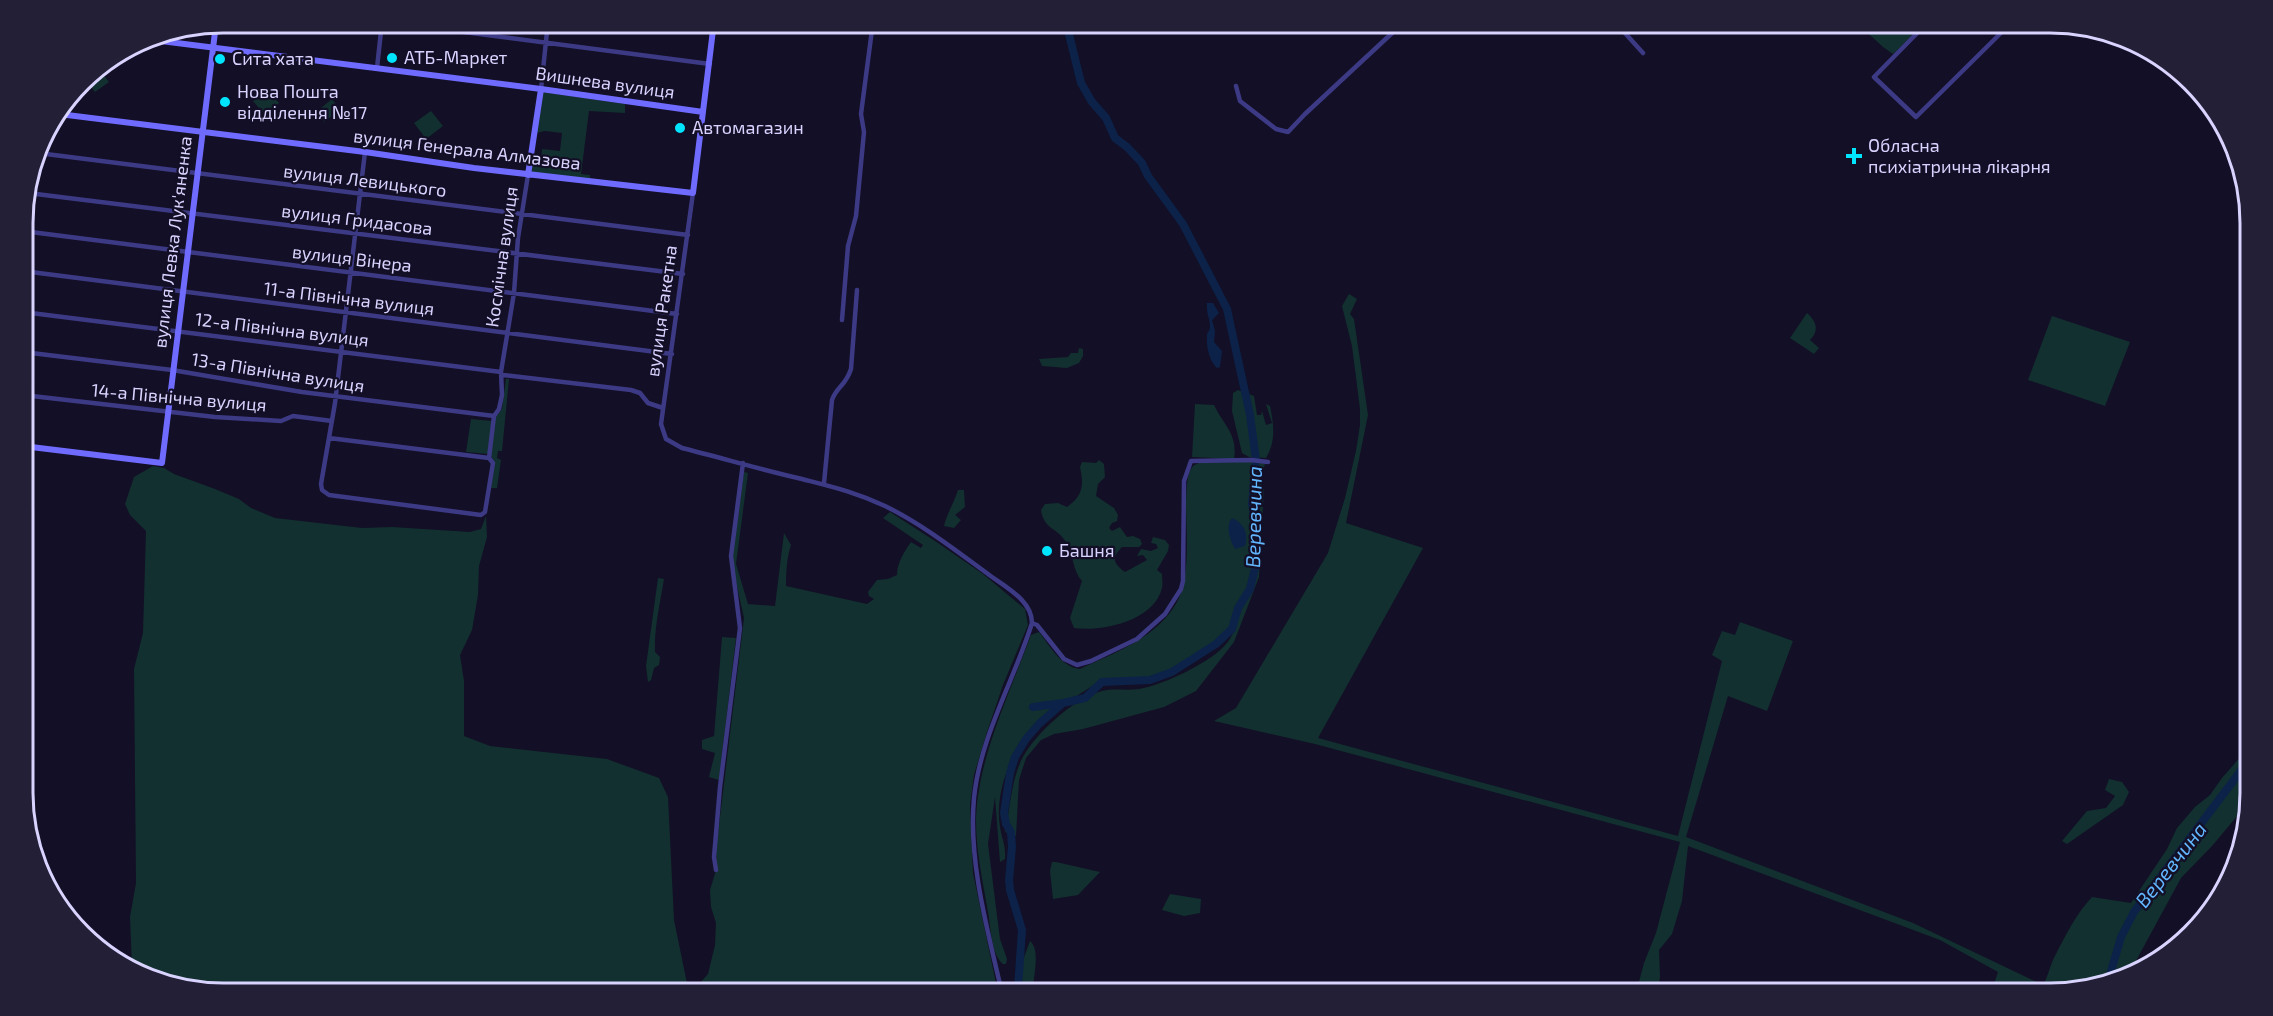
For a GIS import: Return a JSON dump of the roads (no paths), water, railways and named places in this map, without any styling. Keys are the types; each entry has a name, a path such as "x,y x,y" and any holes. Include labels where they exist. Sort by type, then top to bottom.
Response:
{"street":[{"name":"вулиця Левка Лук'яненка","path":"33,447 162,463 191,212 215,33"},
{"path":"377,68 381,33"},
{"path":"474,33 710,64"},
{"name":"Космічна вулиця","path":"329,438 321,484 326,494 484,513 493,463 490,458 494,416 501,403 507,332 547,33"},
{"name":"вулиця Ракетна","path":"713,33 683,274 663,408 662,431 670,442 682,448 824,483 850,491 884,506 934,535 1021,599 1030,610 1032,623 1064,659 1077,664 1091,661 1147,632 1166,614 1181,589 1184,563 1184,481 1191,461 1260,460 1268,462"},
{"path":"842,320 848,246 856,216 864,132 861,114 872,33"},
{"path":"1236,86 1240,100 1276,129 1288,132 1392,33"},
{"path":"1626,33 1643,53"},
{"path":"1917,33 1874,77 1916,117 2001,33"},
{"name":"Вишнева вулиця","path":"166,42 703,112"},
{"name":"вулиця Генерала Алмазова","path":"67,115 693,193"},
{"path":"365,152 329,438 490,458"},
{"name":"вулиця Левицького","path":"46,154 688,235"},
{"name":"вулиця Гридасова","path":"36,193 683,274"},
{"name":"вулиця Вінера","path":"33,231 677,314"},
{"name":"11-а Північна вулиця","path":"33,272 672,354"},
{"path":"824,483 832,400 847,380 851,369 858,290"},
{"name":"12-а Північна вулиця","path":"33,313 631,390 640,393 648,403 663,408"},
{"name":"13-а Північна вулиця","path":"33,353 172,370 335,397 494,416"},
{"name":"14-а Північна вулиця","path":"33,397 167,412 281,421 293,416 332,421"},
{"path":"716,870 714,857 720,787 740,628 731,556 742,463"},
{"path":"1000,983 978,877 973,833 974,797 980,768 1000,704 1032,623"}],"water":[{"path":"1207,303 1213,303 1219,313 1212,320 1215,331 1214,342 1222,351 1220,367 1217,368 1210,358 1207,345 1210,327"},
{"path":"1232,518 1242,526 1246,533 1245,546 1235,549 1229,529"}],"waterway":[{"name":"Веревчина","path":"1018,983 1022,930 1010,890 1011,832 1006,824 1004,813 1010,773 1015,757 1039,724 1063,703 1085,698 1102,682 1150,680 1172,672 1216,644 1232,629 1238,608 1250,589 1256,564 1257,533 1252,504 1256,460 1250,415 1227,309 1183,224 1148,176 1142,163 1115,138 1106,118 1092,102 1081,83 1069,33"},
{"path":"1033,707 1063,703"},
{"name":"Веревчина","path":"2110,973 2121,937 2134,912 2240,772"}],"place":[{"name":"АТБ-Маркет","path":"392,58"},
{"name":"Сита хата","path":"220,59"},
{"name":"Нова Пошта відділення №17","path":"225,102"},
{"name":"Автомагазин","path":"680,128"},
{"name":"Обласна психіатрична лікарня","path":"1854,156"},
{"name":"Башня","path":"1047,551"}]}
